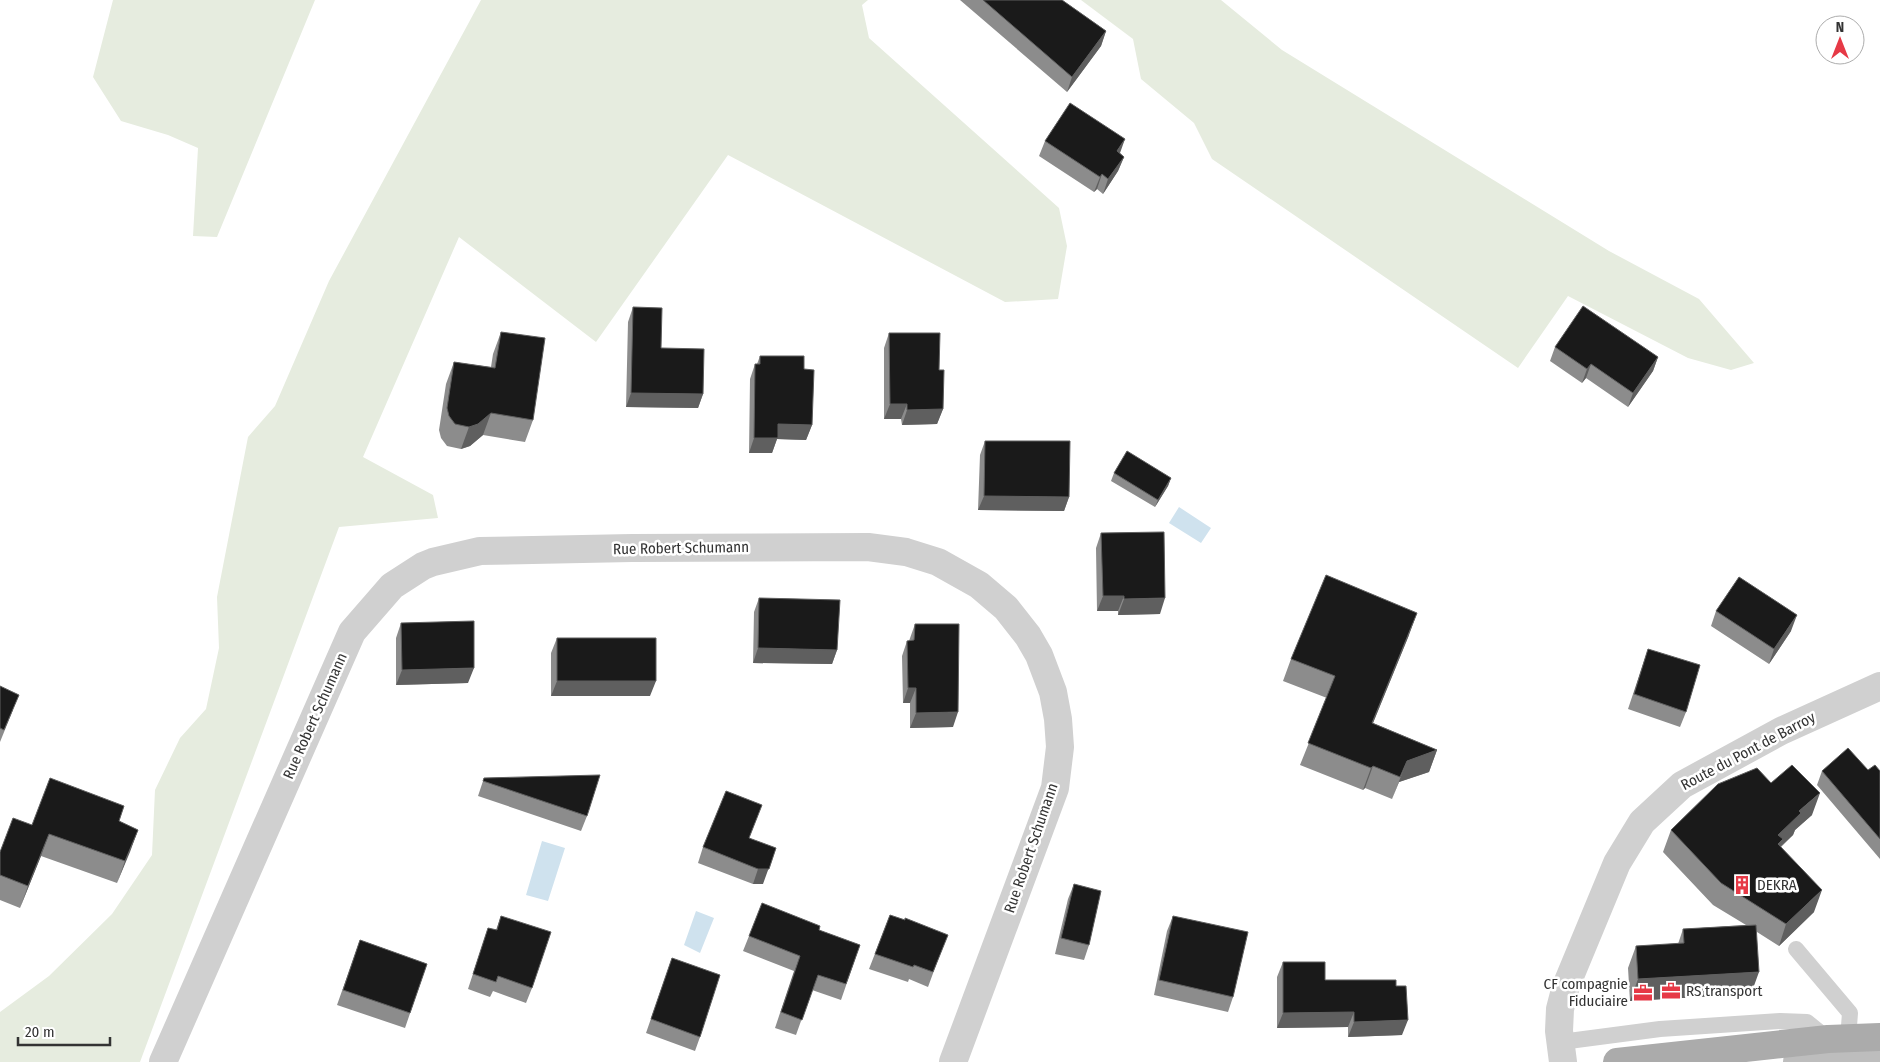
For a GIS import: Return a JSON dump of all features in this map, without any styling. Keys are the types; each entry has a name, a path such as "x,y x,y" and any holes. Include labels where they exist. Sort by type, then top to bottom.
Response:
{"main road":[{"path":"1617,1062 1838,1039 1880,1037"},
{"path":"1797,1062 1880,1049"}],"street":[{"name":"Rue Robert Schumann","path":"163,1062 352,632 392,586 433,562 480,551 730,547 868,547 906,552 938,562 979,585 1006,608 1028,636 1039,655 1053,692 1058,719 1060,747 1055,788 953,1062"},
{"name":"Route du Pont de Barroy","path":"1562,1052 1559,1030 1560,1009 1566,986 1617,863 1642,822 1682,784 1781,731 1880,686"}],"lane":[{"path":"1562,1052 1660,1029 1780,1021 1807,1022 1838,1039 1850,1014 1796,949"}],"shaded area":[{"path":"113,0 315,0 217,237 193,236 198,148 168,135 121,121 93,77"},
{"path":"481,0 868,0 862,5 869,38 1059,208 1067,246 1058,299 1005,302 728,155 596,342 459,237 363,457 433,495 438,518 339,527 140,1062 0,1062 0,1012 49,976 112,914 152,855 155,790 180,738 206,709 219,648 217,597 248,437 275,406 329,281"},
{"path":"1081,0 1221,0 1282,50 1609,251 1699,299 1754,363 1731,370 1688,358 1568,296 1518,368 1212,159 1194,123 1141,79 1133,39"}],"water":[{"path":"1179,507 1211,528 1201,543 1169,523"},
{"path":"542,841 565,848 548,901 526,895"},
{"path":"696,911 714,918 700,953 684,945"}],"building":[{"path":"983,0 1062,0 1106,31 1072,77"},
{"path":"1070,103 1125,139 1117,151 1124,157 1108,179 1102,174 1100,177 1045,141"},
{"path":"1583,306 1658,357 1633,393 1591,364 1587,369 1555,347"},
{"path":"633,307 662,308 661,348 704,349 703,394 631,393"},
{"path":"501,332 545,338 533,420 491,413 478,424 469,427 455,424 449,416 447,408 454,362 495,368"},
{"path":"889,333 940,333 939,370 944,370 943,409 907,410 907,404 890,404"},
{"path":"760,356 804,356 804,369 814,370 812,425 778,424 778,438 754,438 755,364 760,364"},
{"path":"985,441 1070,441 1069,497 984,496"},
{"path":"1127,451 1171,478 1158,500 1114,473"},
{"path":"1164,532 1165,598 1124,599 1124,596 1103,596 1101,533"},
{"path":"1326,575 1417,613 1372,723 1437,750 1407,761 1400,777 1373,766 1371,768 1308,743 1335,676 1291,659"},
{"path":"1739,577 1797,615 1774,649 1716,611"},
{"path":"759,598 840,600 837,650 758,648"},
{"path":"474,621 474,668 402,670 401,623"},
{"path":"915,624 959,624 958,712 916,713 916,688 908,688 907,641 914,640"},
{"path":"557,638 656,638 656,681 557,681"},
{"path":"1648,649 1700,665 1686,712 1634,694"},
{"path":"0,686 19,695 4,730 0,728"},
{"path":"1848,748 1868,770 1875,765 1880,771 1880,839 1822,771"},
{"name":"DEKRA","path":"1792,765 1820,793 1799,811 1801,813 1778,835 1783,839 1778,844 1822,890 1786,924 1721,883 1671,830 1718,784 1757,768 1771,783"},
{"path":"600,775 587,816 483,781 484,778"},
{"path":"50,778 124,806 119,821 138,830 125,861 49,834 28,886 0,875 0,852 13,818 32,825"},
{"path":"726,791 762,805 749,838 776,848 769,869 758,869 703,847"},
{"path":"1074,884 1101,891 1089,945 1061,938"},
{"path":"762,903 820,926 819,930 860,945 846,984 818,975 802,1020 781,1012 800,956 749,936"},
{"path":"890,915 905,920 905,918 948,935 933,972 875,954"},
{"path":"501,916 551,932 532,988 498,976 496,982 473,974 488,928 497,930"},
{"path":"1173,916 1248,932 1233,997 1159,980"},
{"path":"1756,925 1759,972 1638,979 1636,946 1684,943 1683,929"},
{"path":"360,940 427,964 410,1013 343,990"},
{"path":"672,958 720,975 700,1037 651,1019"},
{"path":"1283,962 1325,962 1325,980 1396,980 1396,986 1406,986 1408,1020 1354,1022 1354,1012 1283,1013"}],"place":[{"name":"DEKRA","path":"1742,885"},
{"name":"RS transport","path":"1671,991"},
{"name":"CF compagnie Fiduciaire","path":"1643,993"}]}
